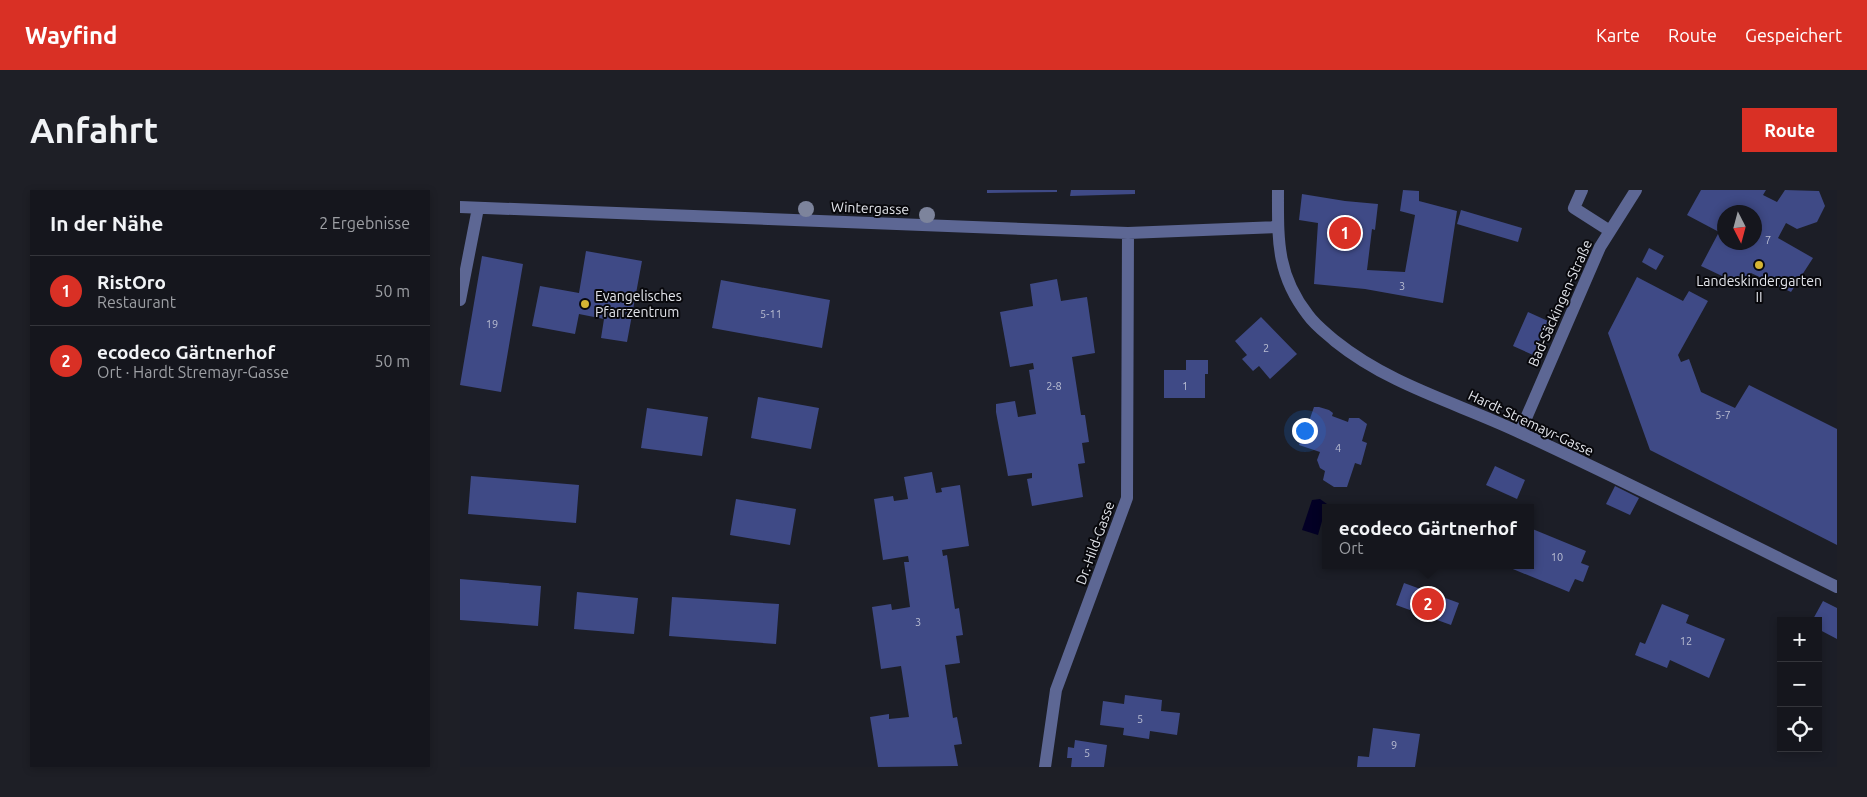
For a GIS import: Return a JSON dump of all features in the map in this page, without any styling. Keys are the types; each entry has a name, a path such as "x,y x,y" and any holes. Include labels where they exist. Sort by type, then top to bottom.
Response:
{"street":[{"name":"Hardt Stremayr-Gasse","path":"1278,190 1279,252 1287,278 1297,300 1308,316 1322,330 1350,352 1388,376 1520,432 1837,587"},
{"path":"1582,190 1574,208 1610,231"},
{"name":"Bad-Säckingen-Straße","path":"1520,432 1600,247 1636,190"},
{"name":"Wintergasse","path":"460,207 1128,233 1278,227"},
{"path":"460,300 478,208"},
{"name":"Dr.-Hild-Gasse","path":"1045,767 1056,690 1127,498 1128,233"}],"water":[{"path":"1320,499 1327,504 1322,504 1322,521 1318,535 1302,530 1312,500"}],"building":[{"path":"987,190 1057,190 1057,192 987,193"},
{"path":"1071,190 1135,190 1135,194 1070,196"},
{"path":"1403,190 1419,191 1419,201 1457,211 1443,303 1365,289 1314,284 1318,223 1299,220 1302,194 1378,204 1375,230 1372,229 1367,270 1405,272 1415,215 1400,211"},
{"path":"1701,190 1766,190 1763,195 1777,202 1785,190 1819,191 1825,206 1817,222 1797,229 1786,223 1778,238 1813,258 1791,292 1751,273 1743,286 1701,266 1717,236 1717,250 1762,250 1762,205 1717,205 1717,231 1687,215"},
{"path":"1461,210 1522,228 1518,242 1457,224"},
{"path":"1649,248 1664,256 1656,270 1642,262"},
{"name":"Evangelisches Pfarrzentrum","path":"586,251 642,261 627,342 601,338 604,319 579,314 575,334 532,326 540,286 579,293"},
{"path":"482,256 523,264 501,392 460,385"},
{"path":"1637,277 1683,301 1689,291 1708,301 1678,355 1681,362 1689,359 1701,392 1735,408 1749,385 1837,429 1837,545 1650,450 1608,333"},
{"path":"1057,279 1061,301 1087,297 1095,353 1072,357 1081,415 1085,415 1089,442 1082,443 1085,463 1078,464 1083,497 1032,506 1027,479 1032,478 1032,473 1008,476 996,404 1015,401 1018,417 1036,414 1029,370 1034,369 1033,363 1010,367 1000,312 1033,306 1030,284"},
{"path":"721,280 830,300 822,348 712,328"},
{"path":"1528,312 1548,321 1533,355 1513,346"},
{"path":"1261,317 1297,354 1270,379 1259,366 1253,371 1242,359 1247,355 1235,341"},
{"path":"1186,360 1208,360 1208,374 1205,374 1205,398 1164,398 1164,370 1186,370"},
{"path":"758,397 819,408 811,449 751,438"},
{"path":"1314,407 1329,410 1333,413 1332,416 1348,422 1349,418 1359,418 1367,424 1362,441 1367,443 1361,465 1355,463 1347,487 1334,487 1323,480 1325,471 1320,468 1317,460 1320,452 1299,445"},
{"path":"647,408 708,417 702,456 641,448"},
{"path":"1495,466 1525,480 1517,499 1486,485"},
{"path":"932,472 936,493 942,492 941,488 960,485 969,546 942,550 943,556 947,555 955,609 959,608 963,635 956,636 960,663 945,665 953,718 957,717 962,744 954,745 958,766 878,767 870,717 889,714 889,719 909,717 901,666 881,669 872,607 891,604 892,610 910,607 904,562 909,562 908,556 883,560 874,499 893,496 894,501 908,499 904,477"},
{"path":"471,476 579,485 576,523 468,514"},
{"path":"1615,486 1639,498 1630,515 1606,504"},
{"path":"736,499 796,509 790,545 730,535"},
{"path":"1534,530 1586,551 1581,563 1589,566 1583,582 1575,579 1569,592 1513,569 1534,569"},
{"path":"460,579 541,586 538,626 460,620"},
{"path":"1404,583 1459,603 1451,625 1396,605"},
{"path":"577,592 638,598 634,634 574,629"},
{"path":"672,597 779,604 776,644 669,636"},
{"path":"1823,601 1837,608 1837,639 1822,631 1822,617 1814,617"},
{"path":"1662,604 1689,615 1686,623 1725,639 1709,678 1670,660 1667,668 1635,655 1640,642 1645,644"},
{"path":"1125,695 1162,700 1161,711 1180,713 1177,735 1150,731 1149,739 1123,735 1124,728 1100,725 1103,701 1124,704"},
{"path":"1373,728 1420,734 1415,767 1357,767 1358,756 1369,757"},
{"path":"1075,740 1107,745 1104,767 1071,767 1072,758 1067,758 1068,747 1074,748"}],"place":[{"name":"RistOro","path":"1345,233"},
{"name":"Landeskindergarten II","path":"1759,265"},
{"name":"Evangelisches Pfarrzentrum","path":"585,304"},
{"name":"ecodeco Gärtnerhof","path":"1428,604"}]}
